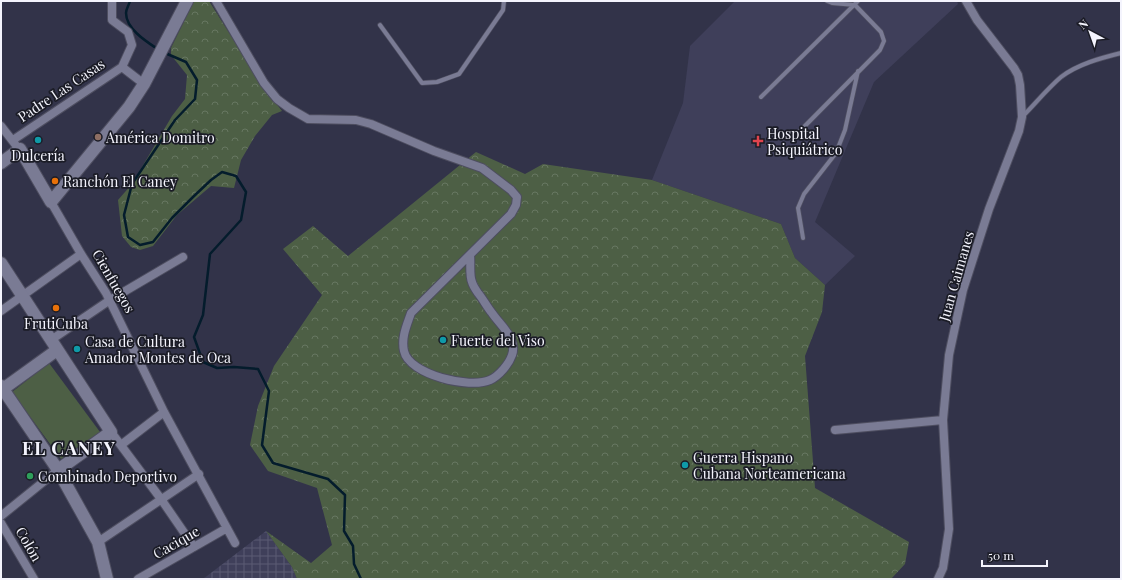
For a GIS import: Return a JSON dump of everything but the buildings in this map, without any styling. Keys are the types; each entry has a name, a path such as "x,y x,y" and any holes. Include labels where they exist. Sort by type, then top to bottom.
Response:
{"street":[{"path":"112,1 112,20 128,32 132,45 122,67"},
{"path":"51,202 129,107 144,84 187,1"},
{"path":"216,1 264,83 277,99 289,108 308,119 356,120 371,124 434,151 482,168 511,190 517,197 516,205 513,209 470,255 412,313 404,332 404,352 409,361 419,369 443,378 469,383 490,380 498,374 505,367 512,355 513,346 510,338 472,282 470,255"},
{"name":"Juan Caimanes","path":"938,579 943,568 949,529 943,420 949,355 962,290 989,209 1019,131 1022,117 1018,75 977,20 966,1"},
{"name":"Padre Las Casas","path":"1,163 16,145 122,67 144,84"},
{"name":"Cienfuegos","path":"1,126 16,145 110,300 164,412 199,474 235,543"},
{"path":"1,310 81,254"},
{"path":"107,579 98,542 58,470 2,388 110,300 183,257"},
{"path":"1,263 110,432 161,499 194,547"},
{"path":"121,445 164,412"},
{"path":"835,430 943,420"},
{"path":"1,516 58,470 110,432"},
{"path":"98,542 199,474"},
{"name":"Colón","path":"1,523 34,579"},
{"name":"Cacique","path":"138,579 227,528"}],"lane":[{"path":"380,26 422,83 437,82 459,74 503,10 504,1"},
{"path":"827,1 832,3 857,3"},
{"path":"796,135 880,50 884,41 881,32 857,3"},
{"path":"761,97 857,3"},
{"path":"1022,117 1062,77 1074,69 1121,53"},
{"path":"802,238 798,208 804,194 836,152 845,130 858,71"}],"shaded area":[{"name":"Hospital Psiquiátrico","path":"735,1 957,1 958,4 874,82 815,222 855,256 825,285 795,258 781,224 652,180 683,103 690,46"},
{"path":"266,531 292,567 297,579 203,579"}],"green space":[{"path":"194,1 209,1 262,85 282,111 272,115 255,136 241,160 234,188 211,186 177,215 153,246 140,250 131,247 122,236 118,200 132,184 172,116 185,99 187,75 171,55 171,48"},
{"path":"476,152 525,174 543,164 652,180 781,224 795,258 825,285 822,312 805,356 815,488 909,542 905,564 891,579 297,579 292,567 266,531 311,563 332,545 317,488 268,471 250,445 258,406 274,366 322,295 283,249 313,226 348,256"},
{"path":"49,363 100,432 61,459 12,392"}],"waterway":[{"path":"130,1 126,10 129,24 133,30 159,50"},
{"path":"165,53 186,62 197,80 195,99 175,120 132,184 124,215 128,237 140,245 153,242 172,218 211,180 222,172 236,176 246,192 241,220 210,254 203,315 194,337 203,362 217,368 234,367 258,369 269,391 262,445 273,463 328,479 345,495 344,531 353,546 354,564 361,579"}],"place":[{"name":"América Domitro","path":"98,137"},
{"name":"Dulcería","path":"38,140"},
{"name":"Hospital Psiquiátrico","path":"758,141"},
{"name":"Ranchón El Caney","path":"55,181"},
{"name":"FrutiCuba","path":"56,308"},
{"name":"Fuerte del Viso","path":"443,340"},
{"name":"Casa de Cultura Amador Montes de Oca","path":"77,349"},
{"name":"Guerra Hispano Cubana Norteamericana","path":"685,465"},
{"name":"Combinado Deportivo","path":"30,476"}],"district":[{"name":"EL CANEY","path":"69,448"}]}
